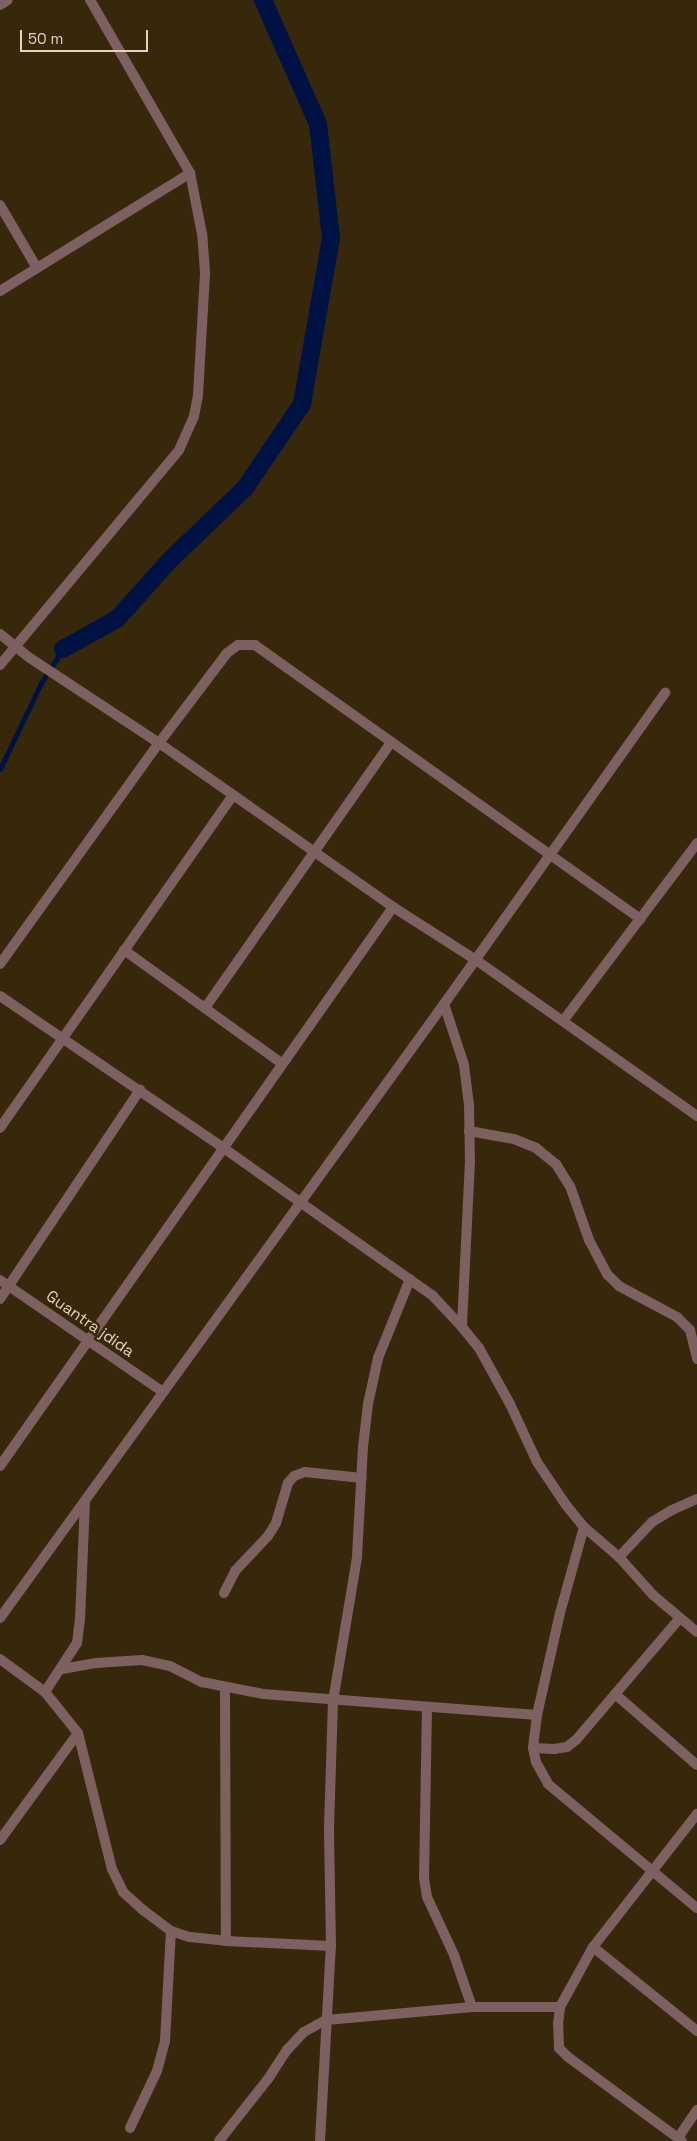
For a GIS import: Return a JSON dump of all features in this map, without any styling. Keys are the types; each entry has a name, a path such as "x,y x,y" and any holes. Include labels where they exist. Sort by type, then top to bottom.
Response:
{"street":[{"path":"0,5 8,0"},
{"path":"0,665 14,645 179,450 194,416 199,388 205,273 201,227 190,173 90,0"},
{"path":"0,291 190,173"},
{"path":"0,205 37,268"},
{"path":"0,634 30,658 159,743 393,907 476,960 697,1116"},
{"path":"0,964 159,743 227,654 238,645 255,645 640,919"},
{"path":"0,1618 476,960 666,693"},
{"path":"205,1008 391,742"},
{"path":"0,1128 233,795"},
{"path":"563,1021 697,843"},
{"path":"0,1466 281,1063 393,907"},
{"path":"124,950 281,1063"},
{"path":"0,996 140,1090 432,1295 462,1327 484,1356 510,1404 537,1462 566,1505 584,1527 619,1557 653,1595 697,1632"},
{"path":"444,1004 464,1065 469,1105 462,1327"},
{"path":"0,1299 140,1090"},
{"path":"469,1131 514,1139 536,1148 556,1164 570,1186 589,1240 608,1275 619,1286 693,1327 697,1358"},
{"path":"320,2141 330,1946 329,1828 333,1701 357,1557 368,1404 378,1358 410,1279"},
{"name":"Guantra jdida","path":"0,1280 163,1392"},
{"path":"224,1593 235,1571 268,1536 276,1523 288,1483 294,1476 304,1472 362,1478"},
{"path":"619,1557 652,1522 672,1510 697,1499"},
{"path":"46,1692 77,1643 80,1620 85,1501"},
{"path":"584,1527 560,1613 537,1715 533,1748 536,1762 548,1784 697,1908"},
{"path":"533,1748 554,1749 567,1747 576,1740 680,1618"},
{"path":"0,1659 46,1692 78,1732 112,1869 123,1892 172,1932 190,1937 226,1941 330,1946"},
{"path":"62,1669 96,1662 142,1660 170,1666 202,1682 263,1694 333,1701 537,1715"},
{"path":"225,1688 226,1941"},
{"path":"615,1694 697,1765"},
{"path":"427,1707 424,1878 427,1898 454,1955 472,2007"},
{"path":"0,1840 78,1732"},
{"path":"697,1814 593,1947 560,2007 558,2036 559,2048 568,2057 680,2139 697,2110"},
{"path":"130,2128 157,2072 165,2041 172,1932"},
{"path":"593,1947 697,2031"},
{"path":"219,2141 268,2079 287,2050 304,2032 326,2020 472,2007 560,2007"}],"waterway":[{"path":"63,649 117,619 170,560 245,488 302,404 331,238 318,124 263,0"},
{"path":"0,769 41,683 63,649"}]}
